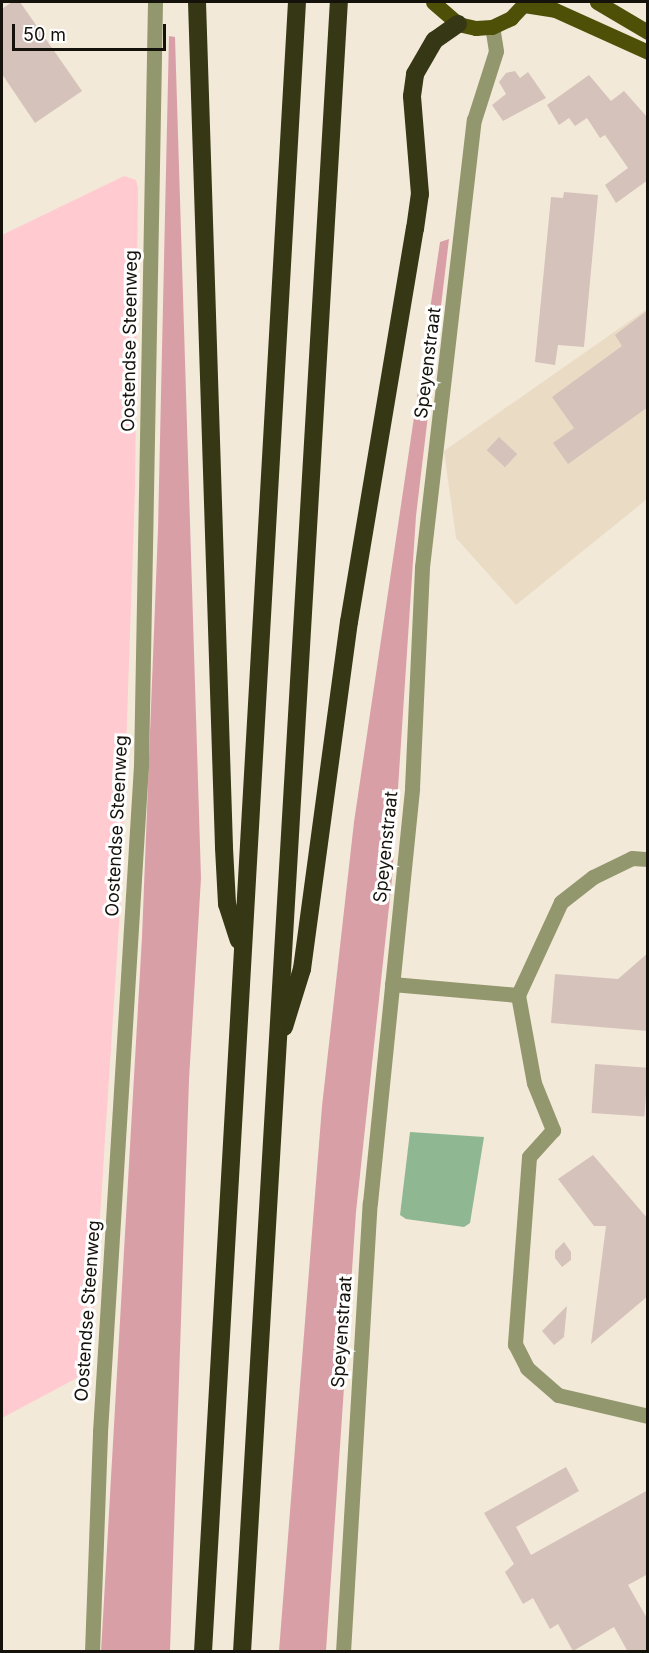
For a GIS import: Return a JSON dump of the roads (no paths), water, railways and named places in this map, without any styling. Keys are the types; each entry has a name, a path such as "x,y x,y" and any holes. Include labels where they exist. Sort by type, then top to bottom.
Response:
{"highway":[{"path":"197,2 224,848 227,904 242,951"},
{"path":"203,1652 297,2"},
{"path":"243,1652 339,2"},
{"path":"276,1055 302,969 349,622 420,194 412,96 415,74 435,39 458,24"}],"main road":[{"path":"434,2 458,24 492,27 511,18 525,3 555,10 648,52"},
{"path":"597,2 648,32"}],"street":[{"name":"Oostendse Steenweg","path":"92,1652 100,1432 141,766 155,2"},
{"name":"Speyenstraat","path":"343,1652 370,1203 412,788 422,567 474,120 496,51 492,27"},
{"path":"648,859 632,858 593,877 561,902 518,995 534,1083 553,1130 529,1157 515,1344 527,1368 558,1395 648,1416"},
{"path":"392,984 518,995"}]}
